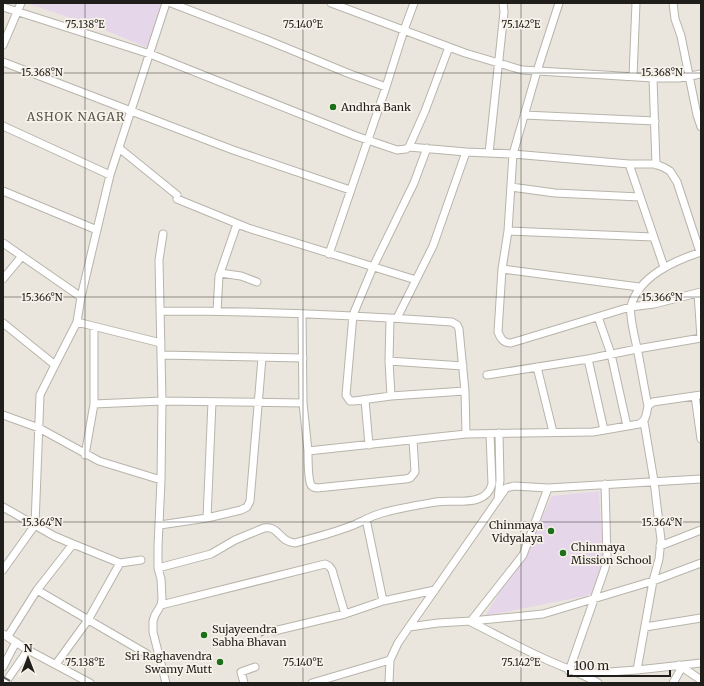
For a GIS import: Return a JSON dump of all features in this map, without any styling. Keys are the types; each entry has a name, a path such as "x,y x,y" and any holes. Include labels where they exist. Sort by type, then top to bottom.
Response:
{"street":[{"path":"3,45 21,3"},
{"path":"3,570 35,525 40,395 77,322 81,297 110,175 166,3"},
{"path":"171,3 350,74 386,86"},
{"path":"331,3 449,47 522,70 653,78 679,78 701,74"},
{"path":"329,254 414,3"},
{"path":"491,153 498,63 504,12 503,3"},
{"path":"487,375 588,359 701,338 699,293 654,304 630,307 515,342 508,343 503,341 498,332 502,269 508,231 511,187 511,154 559,3"},
{"path":"633,76 636,3"},
{"path":"673,3 697,115 701,127"},
{"path":"3,7 150,54 397,150 406,149 409,147 656,165 670,171 677,182 700,252 664,267 639,287 630,307 648,406 644,422 654,481 660,546 637,670"},
{"path":"409,147 425,111 449,47"},
{"path":"3,62 132,110 232,150 350,190"},
{"path":"653,78 656,165"},
{"path":"524,115 655,121"},
{"path":"3,126 110,175"},
{"path":"119,148 177,197 237,224 416,280"},
{"path":"426,148 414,183 373,267 353,315 346,395 350,401 391,396 465,391"},
{"path":"397,318 433,246 466,152"},
{"path":"629,164 664,267"},
{"path":"511,187 555,193 640,197"},
{"path":"3,191 97,230"},
{"path":"217,311 220,273 237,224"},
{"path":"508,231 653,237"},
{"path":"163,234 159,260 162,401 158,568 161,585 161,605 153,621 154,632 166,683"},
{"path":"3,243 81,297"},
{"path":"3,279 22,256"},
{"path":"502,269 639,287"},
{"path":"220,273 240,276 257,282"},
{"path":"160,311 353,315 390,319 397,318 452,322 457,324 459,329 463,366 466,434"},
{"path":"302,314 303,403 310,479 313,487 317,488 410,478 415,472 413,440"},
{"path":"598,317 611,354 627,426"},
{"path":"390,319 389,361 391,396"},
{"path":"77,322 161,343"},
{"path":"3,323 55,365"},
{"path":"85,455 94,404 94,327"},
{"path":"161,355 303,358"},
{"path":"160,525 207,518 241,510 247,507 250,501 262,358"},
{"path":"588,359 604,430"},
{"path":"389,361 463,366"},
{"path":"537,367 553,432"},
{"path":"648,406 659,400 698,396 701,439"},
{"path":"365,400 369,445"},
{"path":"94,404 162,401 303,403"},
{"path":"207,518 212,402"},
{"path":"3,415 39,428 85,455 112,466 161,480"},
{"path":"308,452 466,434 593,432 644,422"},
{"path":"498,433 500,480 498,499"},
{"path":"158,568 211,554 235,540 268,527 273,528 289,543 295,543 351,526 392,510 437,502 470,501 486,496 490,491 492,484 490,434"},
{"path":"389,683 390,660 398,644 506,488 548,488 701,479"},
{"path":"569,671 602,579 607,558 605,484"},
{"path":"471,621 523,555 548,488"},
{"path":"3,507 72,544 120,563 141,560"},
{"path":"366,519 383,601"},
{"path":"660,546 701,530"},
{"path":"72,544 5,635 28,650 90,683"},
{"path":"56,664 88,620 120,563"},
{"path":"409,627 543,614 653,581 701,563"},
{"path":"161,605 324,564 329,566 332,570 345,614"},
{"path":"37,590 147,654"},
{"path":"274,631 345,614 383,601 435,590"},
{"path":"645,627 701,618"},
{"path":"471,621 569,671 581,674 598,683"},
{"path":"3,667 16,642"},
{"path":"5,683 28,650"},
{"path":"312,683 390,660"},
{"path":"581,674 701,663"},
{"path":"244,683 241,672 255,666"},
{"path":"680,666 701,680"},
{"path":"673,683 680,666"}],"shaded area":[{"path":"32,3 163,3 148,48 95,26 32,5"},
{"name":"Chinmaya Mission School","path":"599,491 603,563 595,594 485,616 530,543 552,496"}],"railway":[{"path":"3,677 14,683"}],"place":[{"name":"Andhra Bank","path":"333,107"},
{"name":"Chinmaya Vidyalaya","path":"551,531"},
{"name":"Chinmaya Mission School","path":"563,553"},
{"name":"Sujayeendra Sabha Bhavan","path":"204,635"},
{"name":"Sri Raghavendra Swamy Mutt","path":"220,662"}],"district":[{"name":"ASHOK NAGAR","path":"76,117"}]}
